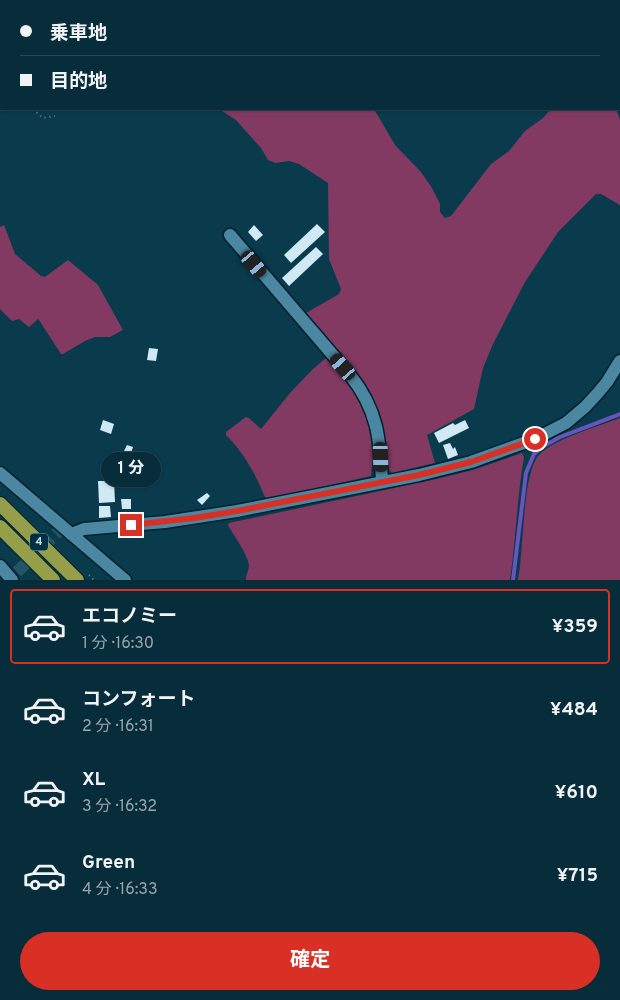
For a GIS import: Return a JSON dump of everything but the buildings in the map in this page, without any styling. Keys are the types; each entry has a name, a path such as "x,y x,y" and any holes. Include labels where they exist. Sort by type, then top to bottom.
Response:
{"highway":[{"name":"4","path":"0,504 77,580"},
{"name":"4","path":"0,528 53,580"}],"street":[{"path":"230,235 350,375 364,394 373,413 376,426 381,457 382,482"},
{"path":"64,531 205,517 436,471 471,462 545,435 566,423 585,407 607,382 620,361"},
{"path":"0,473 64,531 124,580"},
{"path":"0,566 13,577"}],"path":[{"path":"34,110 43,118 55,116"}],"shaded area":[{"path":"221,110 375,110 395,145 421,172 432,188 440,204 440,212 445,218 451,216 491,164 509,151 525,131 543,118 550,110 616,110 620,120 620,205 601,194 596,194 558,232 525,282 493,344 483,368 474,409 427,435 435,463 392,473 389,470 379,422 304,316 339,294 341,289 329,259 328,183 299,164 289,161 275,163 268,160 261,148 236,120"},
{"path":"4,225 15,254 41,276 45,277 68,260 98,285 123,330 110,337 95,337 61,354 38,319 29,327 19,319 12,321 0,309 0,227"},
{"path":"326,358 336,365 365,408 377,452 373,455 371,476 268,499 265,497 248,464 226,435 226,432 246,417 261,429 290,393"},
{"path":"620,418 620,580 518,580 526,495 533,465 539,455 566,438"},
{"path":"522,453 524,457 510,580 246,580 249,567 248,560 228,525 229,523 432,480 473,470"}],"waterway":[{"path":"513,580 526,473 534,454 560,437 620,414"}],"tunnel":[{"path":"17,572 58,532"}],"route":[{"path":"131,525 237,511 419,475 471,462 535,439"}]}
